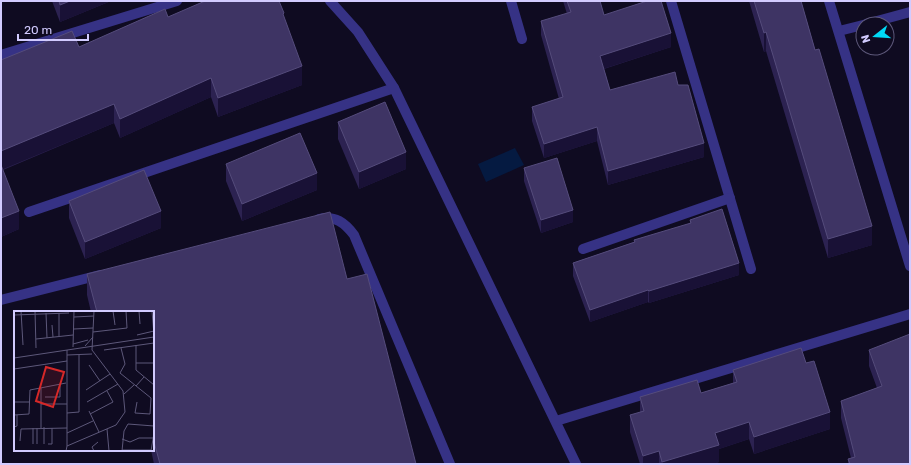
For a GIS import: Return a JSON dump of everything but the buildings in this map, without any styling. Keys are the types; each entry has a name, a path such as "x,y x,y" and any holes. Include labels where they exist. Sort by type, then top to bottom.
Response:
{"street":[{"path":"1,56 177,1"},
{"path":"330,1 358,32 394,88 576,464"},
{"path":"510,1 522,39"},
{"path":"671,1 751,269"},
{"path":"829,1 910,266"},
{"path":"895,16 910,12"},
{"path":"839,31 855,27"},
{"path":"29,212 394,88"},
{"path":"583,248 730,198"},
{"path":"311,221 326,217 344,222 354,235 450,464"},
{"path":"1,300 109,273"},
{"path":"556,421 910,314"}],"water":[{"path":"515,148 524,165 486,182 478,164"}]}
